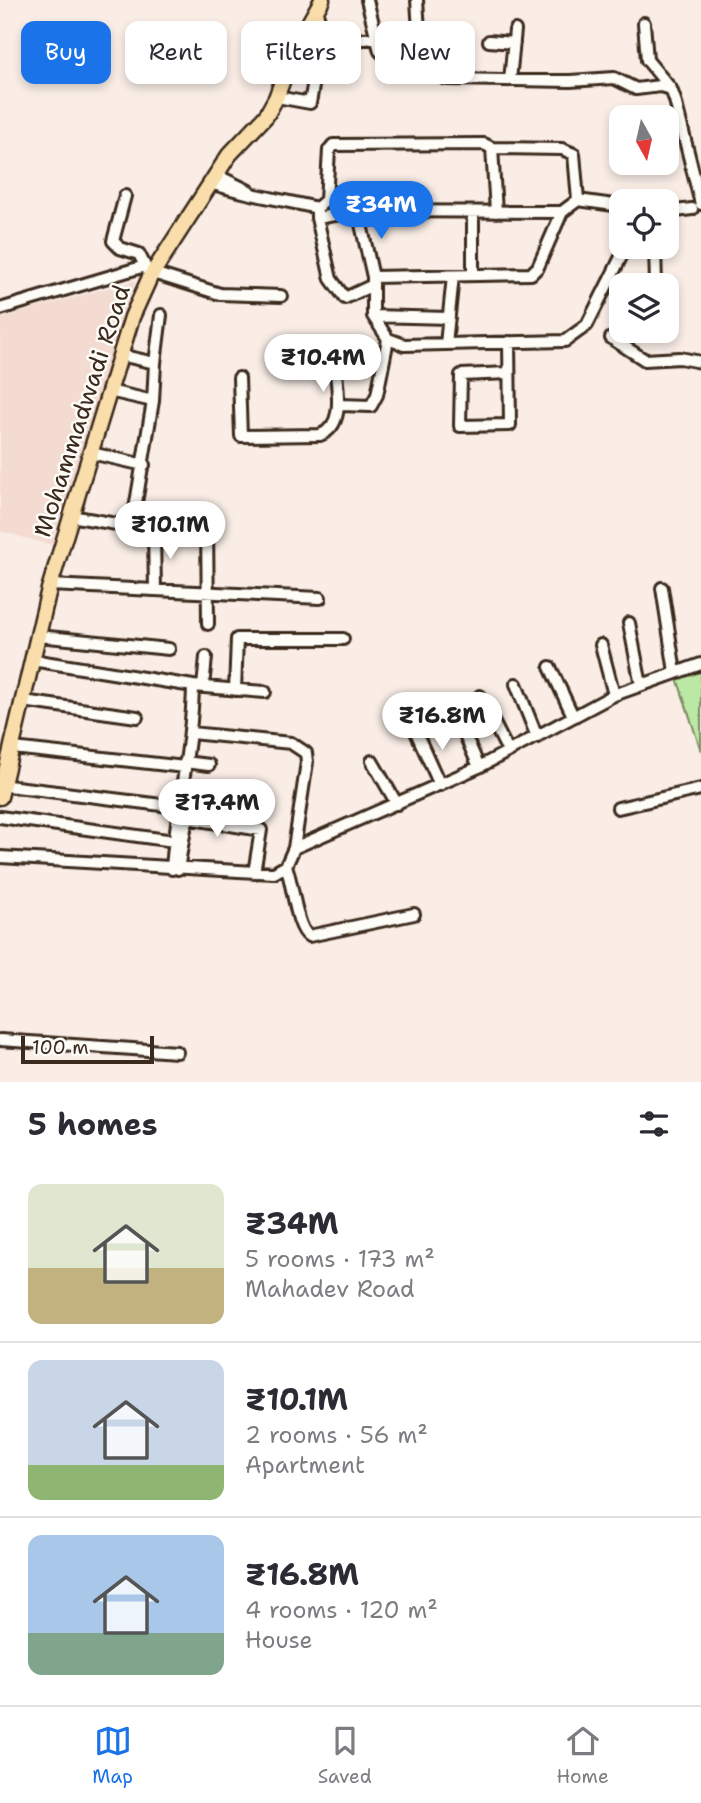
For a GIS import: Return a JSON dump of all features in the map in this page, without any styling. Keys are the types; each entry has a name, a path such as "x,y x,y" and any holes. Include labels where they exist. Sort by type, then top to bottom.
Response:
{"main road":[{"name":"Mohammadwadi Road","path":"1,789 50,584 120,355 150,272 229,155 266,116 277,97 294,50 319,6"}],"street":[{"path":"367,0 375,30"},
{"path":"417,0 418,21"},
{"path":"277,97 310,103 323,31 319,6"},
{"path":"644,23 647,61 671,89 696,207"},
{"path":"510,80 515,30"},
{"path":"489,41 514,43"},
{"path":"475,79 570,81 614,78 636,89 660,86 671,89"},
{"path":"578,200 574,154 562,149 492,148 484,144 333,145 328,150 326,200 317,213 331,279 345,298 373,281 534,272 562,212 578,200 609,204"},
{"path":"492,148 496,212"},
{"path":"214,179 317,213 562,212"},
{"path":"125,196 113,241 120,248 139,254 150,272"},
{"path":"358,211 373,281 373,316 388,339 404,345 565,341 587,325 620,259"},
{"path":"473,212 473,275"},
{"path":"0,309 150,272 220,294 281,296"},
{"path":"446,344 453,276"},
{"path":"71,516 130,526 144,465 161,316"},
{"path":"373,316 449,318"},
{"path":"342,405 371,406 377,395 388,339"},
{"path":"509,342 510,425 460,426 461,375 509,373"},
{"path":"619,343 645,360 680,358 701,362"},
{"path":"120,355 155,363"},
{"path":"239,378 241,436 320,435 329,430 342,405 337,373"},
{"path":"109,391 153,401"},
{"path":"91,453 144,465"},
{"path":"206,524 208,624"},
{"path":"154,532 155,590"},
{"path":"50,584 320,598"},
{"path":"662,588 676,672"},
{"path":"629,623 641,685"},
{"path":"38,636 169,649"},
{"path":"234,690 237,639 344,639"},
{"path":"601,645 614,695"},
{"path":"175,869 174,841 178,807 198,686 206,657"},
{"path":"33,660 198,686 265,692"},
{"path":"294,848 479,767 614,695 701,664"},
{"path":"550,667 573,716"},
{"path":"516,684 537,737"},
{"path":"480,696 508,751"},
{"path":"23,701 137,717"},
{"path":"452,705 479,767"},
{"path":"416,732 440,785"},
{"path":"0,857 254,873 274,873 286,866 294,848 307,762 306,753 290,743 191,733"},
{"path":"12,748 209,765"},
{"path":"372,761 397,804"},
{"path":"1,789 178,807"},
{"path":"618,808 701,789"},
{"path":"0,817 174,841"},
{"path":"175,869 187,818 261,830 254,873"},
{"path":"286,866 294,887 301,928 309,936 414,914"},
{"path":"0,1040 177,1052"}],"shaded area":[{"path":"136,280 51,545 0,531 0,318"}],"green space":[{"path":"701,670 701,751 675,672"}]}
